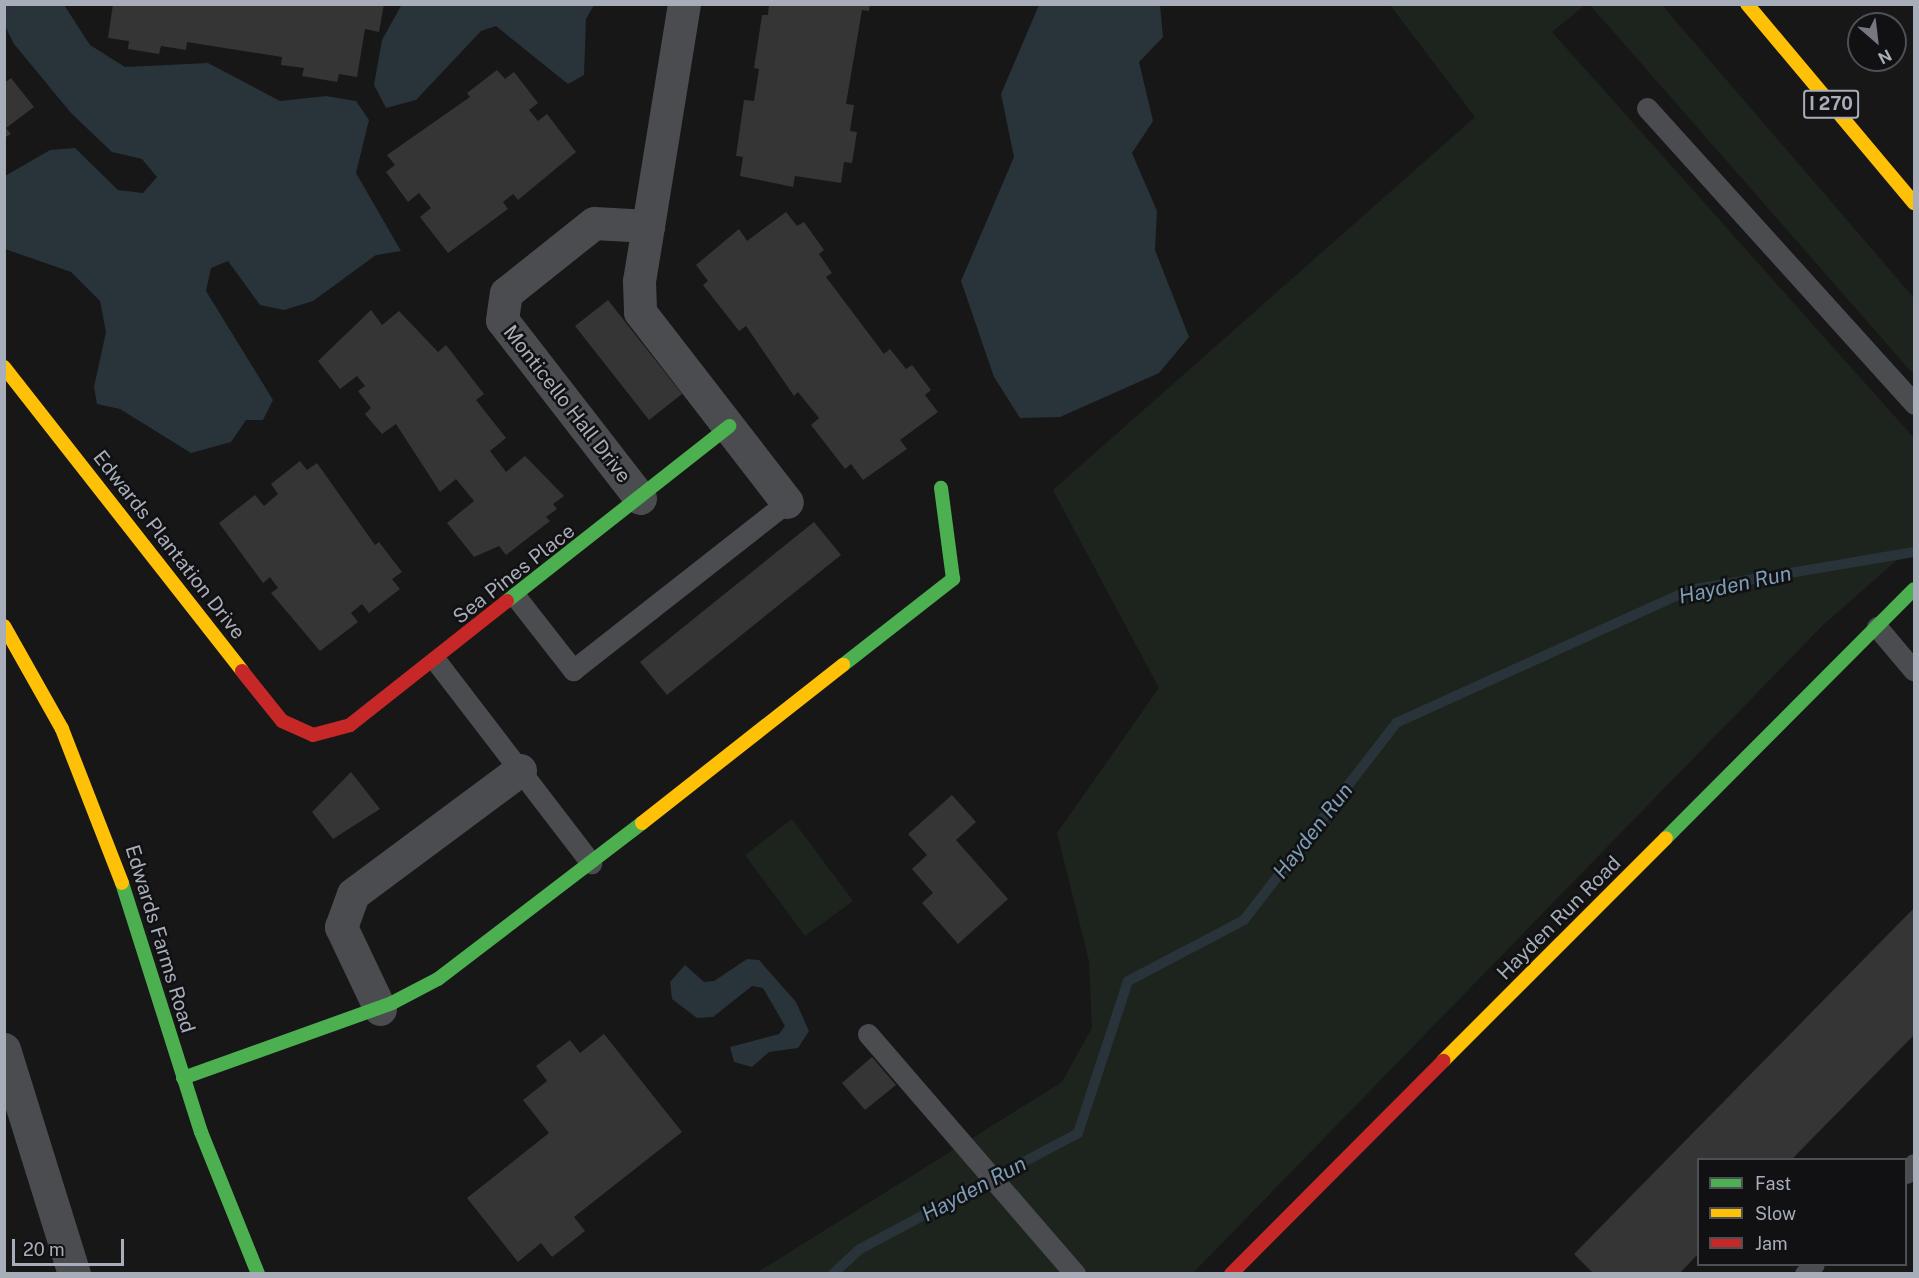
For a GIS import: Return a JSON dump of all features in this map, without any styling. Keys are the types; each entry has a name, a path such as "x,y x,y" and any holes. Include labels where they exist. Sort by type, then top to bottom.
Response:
{"main road":[{"name":"I 270","path":"1747,4 1914,203"},
{"name":"Edwards Plantation Drive","path":"4,367 282,720 313,735"},
{"name":"Sea Pines Place","path":"313,735 350,725 436,661 729,426"},
{"path":"183,1078 380,1009 438,979 591,863 953,579 941,488"},
{"name":"Hayden Run Road","path":"1231,1274 1914,589"},
{"name":"Edwards Farms Road","path":"4,626 62,729 106,832 183,1078 258,1274"}],"street":[{"path":"684,4 639,281 640,312 788,502"},
{"name":"Monticello Hall Drive","path":"640,498 502,320 506,294 594,223 648,226"},
{"path":"380,1009 341,927 354,894 520,770"},
{"path":"4,1049 74,1274"}],"lane":[{"path":"1647,108 1914,404"},
{"path":"516,597 573,670 788,502"},
{"path":"1877,627 1914,671"},
{"path":"436,661 591,863"},
{"path":"868,1034 1075,1274"}],"shaded area":[{"path":"5,4 64,5 90,45 125,67 208,63 280,101 326,96 356,101 369,120 356,173 401,251 376,255 313,301 284,310 260,305 228,261 211,268 206,291 273,400 263,420 246,420 231,442 191,453 120,409 97,404 94,387 106,332 100,301 71,272 5,249 5,176 50,150 75,148 118,190 143,193 157,177 142,159 112,152 71,113 14,44 5,26"},
{"path":"402,4 594,5 586,19 584,75 568,84 496,26 481,31 416,100 386,108 374,85 382,40"},
{"path":"1039,5 1160,5 1163,37 1139,62 1153,121 1132,153 1157,211 1155,250 1189,337 1159,373 1060,417 1020,418 994,377 961,281 1014,157 1001,94"},
{"path":"1390,5 1585,5 1552,32 1914,438 1914,545 1822,626 1193,1273 755,1274 1062,1082 1092,1028 1089,961 1057,833 1159,688 1053,490 1475,117"},
{"path":"1590,5 1662,5 1914,298 1914,375"},
{"path":"792,819 853,901 805,936 745,855"},
{"path":"747,959 759,960 796,1002 809,1031 798,1048 769,1052 752,1067 734,1062 730,1047 779,1034 785,1026 763,988 752,986 713,1017 697,1018 672,999 670,982 685,965 704,982 714,981"}],"building":[{"path":"113,4 384,4 379,32 365,29 357,77 339,74 337,82 302,76 304,68 281,65 282,57 187,42 186,50 161,46 159,54 128,49 129,41 108,38"},
{"path":"769,4 870,4 869,11 862,10 846,104 854,105 850,131 857,132 852,163 844,162 841,183 795,176 793,187 740,176 743,157 736,156 744,100 754,101 759,69 754,68 762,15 768,15"},
{"path":"497,70 505,79 514,72 538,103 529,110 538,121 547,114 576,152 518,200 513,194 503,202 508,209 448,253 420,217 431,208 419,193 408,202 386,172 395,165 387,155 470,97 467,93"},
{"path":"11,78 34,107 6,128 11,134 4,138 4,83"},
{"path":"786,212 797,226 804,222 824,250 819,254 832,273 826,277 884,354 890,349 906,369 912,365 931,390 925,395 938,412 900,440 907,449 863,480 851,464 845,469 811,425 819,418 798,392 794,396 746,326 739,331 703,285 708,281 696,265 739,229 747,241"},
{"path":"608,300 682,394 649,420 575,326"},
{"path":"371,310 382,325 399,311 438,352 446,345 484,394 476,400 506,438 490,451 506,472 525,456 564,496 553,504 557,509 546,517 550,521 506,555 499,546 474,557 447,523 474,501 456,479 440,492 396,424 382,434 365,414 371,408 358,391 365,386 357,376 340,389 318,361"},
{"path":"300,461 307,470 317,463 375,545 379,542 402,572 392,579 400,589 369,613 362,604 351,613 358,622 320,651 271,593 278,588 270,577 263,583 219,523 255,495 264,506 278,494 271,484"},
{"path":"814,522 841,555 667,695 640,662"},
{"path":"351,772 380,809 333,839 312,812"},
{"path":"952,795 976,822 956,840 1008,899 958,944 922,903 933,893 912,869 927,855 908,834"},
{"path":"1914,908 1914,1035 1793,1158 1697,1158 1697,1255 1679,1274 1594,1274 1574,1254"},
{"path":"604,1034 682,1132 574,1217 585,1231 552,1257 541,1243 518,1262 467,1198 549,1133 523,1100 547,1081 536,1066 570,1040 580,1053"},
{"path":"872,1057 896,1085 865,1110 842,1083"}],"waterway":[{"name":"Hayden Run","path":"833,1274 860,1249 1078,1133 1128,981 1244,920 1396,723 1689,590 1914,552"}],"traffic: fast":[{"path":"507,601 729,426"},
{"path":"843,665 953,579 941,488"},
{"path":"1666,838 1914,589"},
{"path":"183,1078 392,1003 438,979 642,823"},
{"path":"122,883 201,1132 258,1274"}],"traffic: slow":[{"path":"1747,4 1914,203"},
{"path":"4,367 242,671"},
{"path":"4,626 62,729 122,883"},
{"path":"642,823 843,665"},
{"path":"1443,1061 1666,838"}],"traffic: jam":[{"path":"242,671 282,721 313,735 350,725 507,601"},
{"path":"1231,1274 1443,1061"}]}
